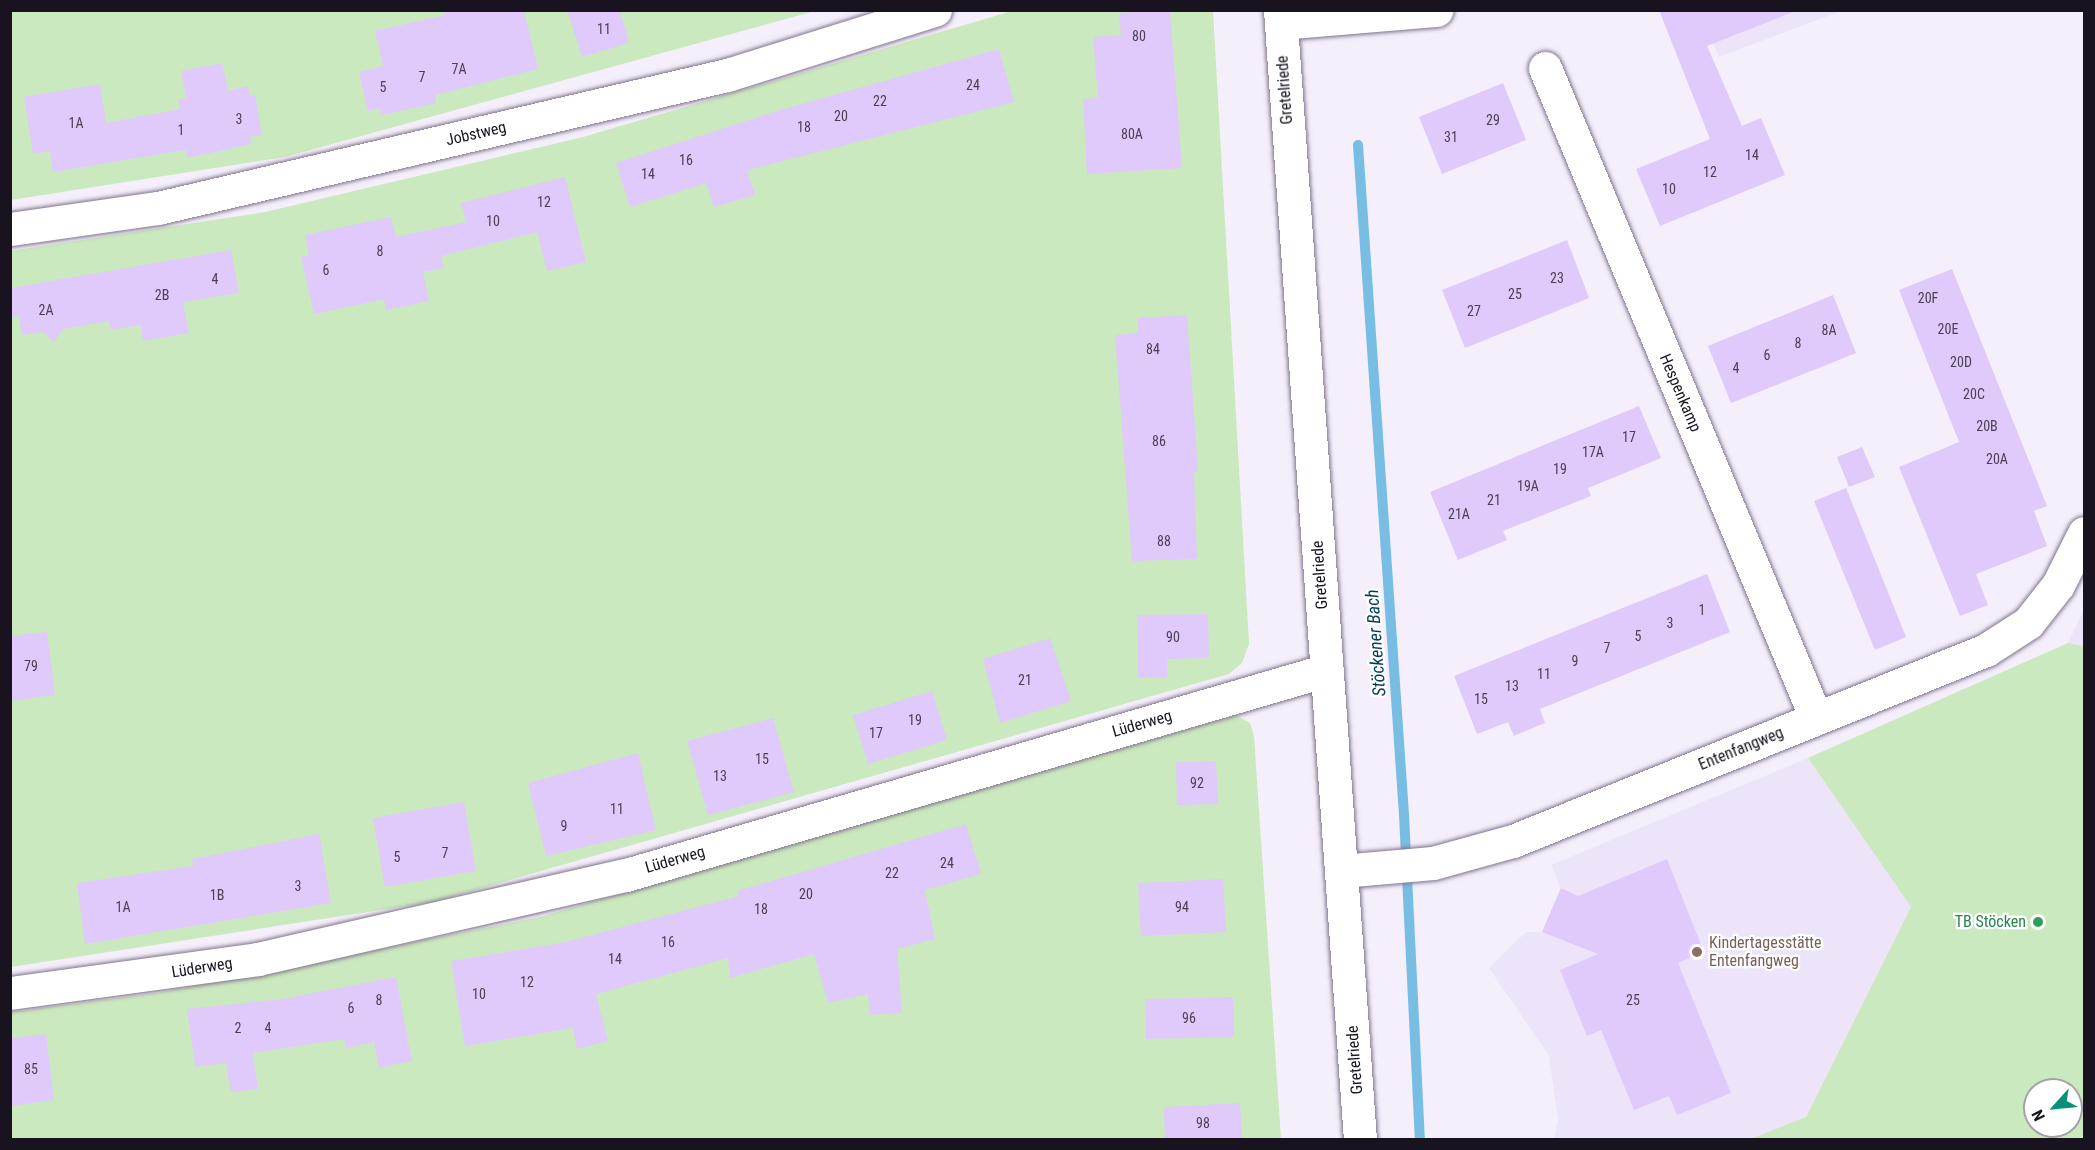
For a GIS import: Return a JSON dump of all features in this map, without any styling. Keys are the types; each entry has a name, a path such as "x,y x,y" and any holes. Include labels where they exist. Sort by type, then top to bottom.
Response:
{"street":[{"name":"Jobstweg","path":"10,229 158,208 727,75 935,10"},
{"path":"1280,17 1436,10"},
{"name":"Gretelriede","path":"1280,17 1327,670 1352,870 1360,1140"},
{"name":"Hespenkamp","path":"1545,68 1816,718"},
{"name":"Entenfangweg","path":"1352,870 1420,864 1513,841 1816,718 2016,632 2058,585 2085,533"},
{"name":"Lüderweg","path":"10,993 258,959 626,875 1327,670"}],"shaded area":[{"path":"1699,11 1841,11 1719,57"},
{"path":"2084,610 2084,646 2068,643"},
{"name":"Kindertagesstätte Entenfangweg","path":"1808,758 1911,907 1806,1117 1750,1139 1554,1139 1558,1120 1549,1056 1489,968 1526,932 1542,932 1561,888 1551,865"}],"green space":[{"path":"11,11 815,11 285,157 11,200"},
{"path":"1012,11 1213,11 1249,644 1242,663 1229,674 433,902 11,967 10,251 265,212 583,137"},
{"path":"2068,643 2084,646 2084,1139 1750,1139 1806,1117 1911,907 1808,758"},
{"path":"1236,715 1250,723 1254,736 1281,1139 11,1139 10,1012 157,993 540,917"}],"building":[{"path":"444,10 524,10 538,69 435,95 436,103 381,115 380,108 368,111 359,72 383,66 375,31 445,15"},
{"path":"567,10 620,10 629,43 582,57"},
{"path":"1170,10 1182,168 1087,174 1083,99 1098,98 1093,37 1121,35 1119,13"},
{"path":"1659,10 1793,12 1707,46 1742,126 1761,118 1785,175 1660,226 1636,169 1710,139"},
{"path":"999,49 1014,102 747,170 755,195 714,207 706,183 630,207 616,163 780,110"},
{"path":"222,63 228,91 248,86 250,96 255,95 262,135 250,137 251,144 187,158 186,150 53,172 50,151 33,154 24,97 100,84 106,123 180,109 178,100 186,98 181,71"},
{"path":"1503,83 1526,140 1442,174 1419,117"},
{"path":"565,177 586,262 547,271 537,232 441,256 444,268 423,272 429,301 386,310 384,299 314,314 301,257 309,255 305,235 391,217 396,237 466,222 461,203"},
{"path":"1567,240 1589,298 1465,348 1442,290"},
{"path":"231,250 239,293 183,302 189,333 143,341 141,325 111,330 109,321 63,329 54,342 43,332 22,335 19,316 10,318 10,288"},
{"path":"1952,269 2047,506 2034,511 2047,546 1976,574 1988,605 1960,616 1899,467 1959,442 1899,290"},
{"path":"1833,295 1856,353 1731,403 1708,346"},
{"path":"1187,315 1198,471 1194,472 1197,559 1132,561 1115,335 1138,333 1138,318"},
{"path":"1639,406 1661,458 1588,488 1591,496 1503,531 1507,540 1458,560 1430,492"},
{"path":"1862,447 1875,477 1849,487 1837,457"},
{"path":"1846,488 1906,637 1875,650 1814,501"},
{"path":"1707,574 1730,632 1540,709 1545,723 1514,736 1508,722 1477,734 1454,676"},
{"path":"1208,614 1209,658 1167,659 1167,677 1138,678 1137,615"},
{"path":"47,632 55,695 10,701 10,636"},
{"path":"1050,638 1071,701 1000,723 983,659"},
{"path":"932,691 947,740 868,764 853,715"},
{"path":"773,718 794,792 708,815 687,741"},
{"path":"638,753 656,830 546,856 528,783"},
{"path":"1216,761 1218,804 1177,805 1176,762"},
{"path":"464,802 476,871 385,887 373,818"},
{"path":"966,824 981,874 925,890 935,939 897,949 902,1013 870,1015 868,994 828,1003 814,954 730,978 728,958 596,994 608,1041 577,1049 573,1028 465,1046 451,961 566,942 739,896 737,891"},
{"path":"319,834 331,903 85,944 77,883 193,866 192,859"},
{"path":"1667,859 1704,952 1678,963 1731,1093 1677,1115 1669,1096 1634,1110 1601,1030 1587,1036 1560,970 1598,954 1542,932 1561,888 1578,896"},
{"path":"1223,879 1226,932 1141,936 1138,883"},
{"path":"396,977 412,1061 379,1068 374,1042 346,1048 344,1039 253,1053 258,1089 231,1092 226,1063 195,1067 187,1009 282,999"},
{"path":"1233,997 1234,1037 1146,1039 1145,999"},
{"path":"46,1034 54,1100 10,1106 10,1038"},
{"path":"1240,1103 1242,1140 1165,1140 1164,1107"}],"waterway":[{"name":"Stöckener Bach","path":"1358,145 1404,815 1420,1140"}],"place":[{"name":"TB Stöcken","path":"2038,922"},
{"name":"Kindertagesstätte Entenfangweg","path":"1697,952"}]}
